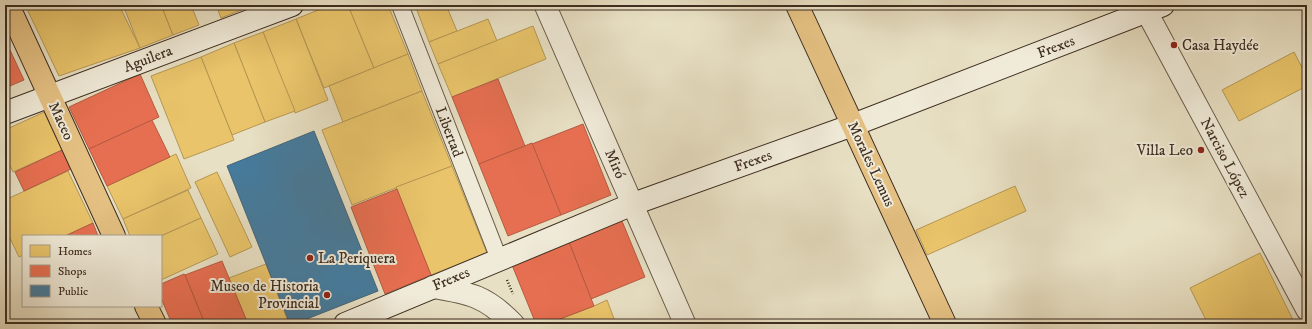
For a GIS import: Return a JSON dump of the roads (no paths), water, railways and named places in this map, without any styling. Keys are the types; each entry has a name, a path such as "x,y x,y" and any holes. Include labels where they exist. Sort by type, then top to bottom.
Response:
{"main road":[{"name":"Maceo","path":"8,5 114,235"},
{"name":"Aguilera","path":"5,113 292,5"},
{"name":"Morales Lemus","path":"797,5 944,324"},
{"name":"Frexes","path":"345,324 632,204 852,125 1151,7"},
{"path":"433,287 468,292 498,308 513,324"},
{"path":"146,307 155,324"}],"street":[{"name":"Libertad","path":"400,5 499,260"},
{"name":"Miró","path":"545,5 685,324"},
{"name":"Narciso López","path":"1151,7 1307,310"}],"place":[{"name":"Casa Haydée","path":"1174,45"},
{"name":"Villa Leo","path":"1201,150"},
{"name":"La Periquera","path":"310,258"},
{"name":"Museo de Historia Provincial","path":"327,295"}]}
